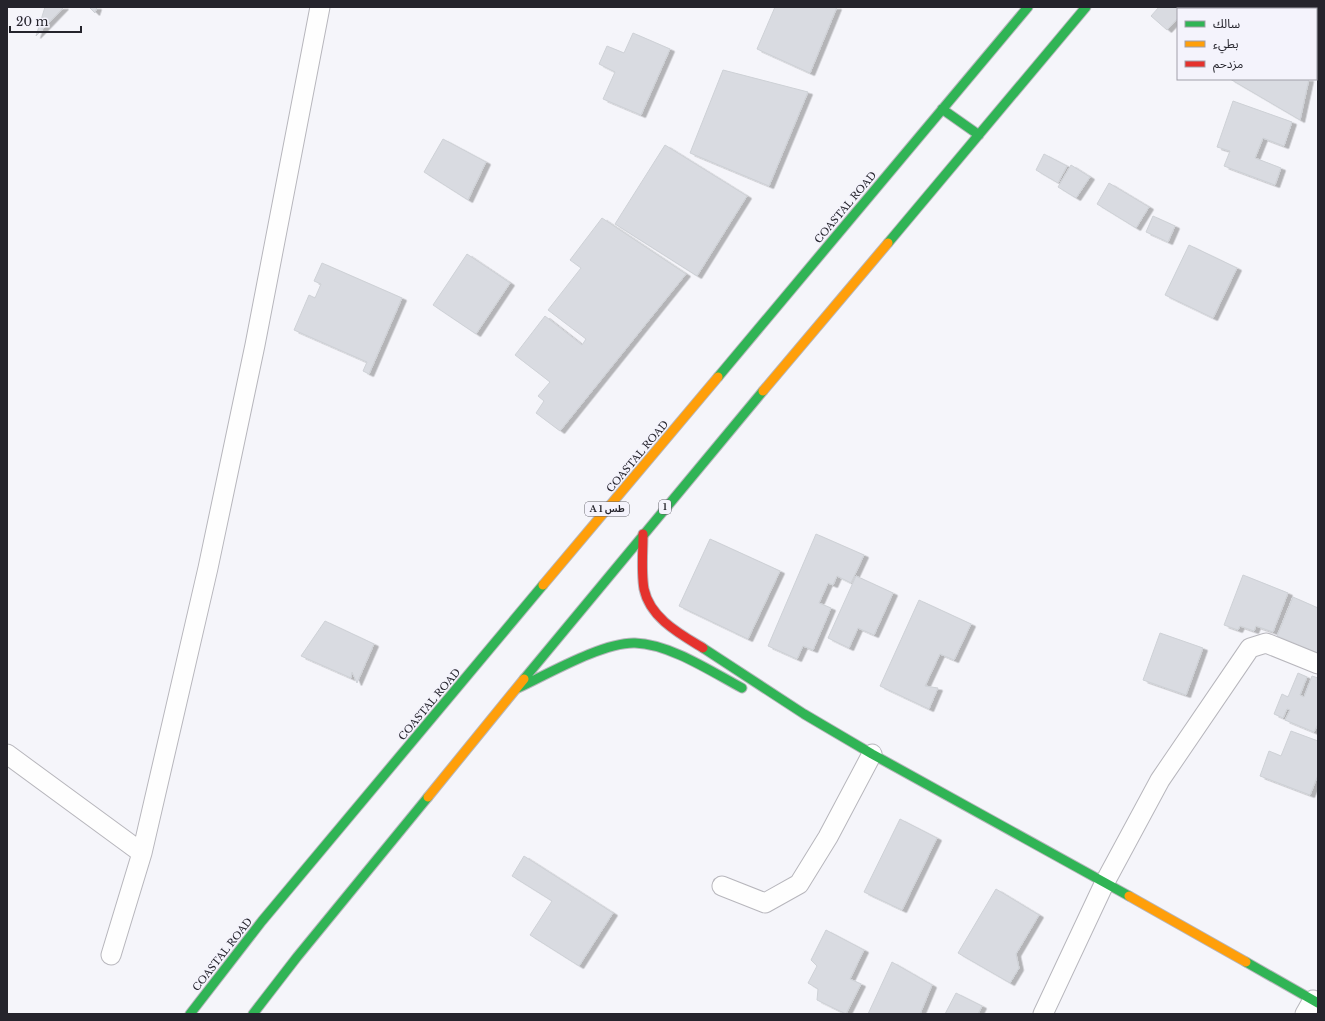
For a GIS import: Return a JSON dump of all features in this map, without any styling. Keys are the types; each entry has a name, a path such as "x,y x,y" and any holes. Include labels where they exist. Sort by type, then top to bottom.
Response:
{"main road":[{"name":"COASTAL ROAD","path":"190,1014 262,921 1028,7"},
{"name":"1","path":"253,1014 302,951 643,534 1086,7"},
{"path":"942,109 978,135"},
{"path":"643,534 644,589 649,603 655,612 673,630 740,671 804,714 872,754 1105,882 1312,1006"},
{"path":"518,688 616,646 635,643 655,647 692,662 750,692"},
{"path":"763,699 804,714"}],"street":[{"path":"111,955 142,853 211,553 256,337 320,7"},
{"path":"1043,1014 1105,882 1160,780 1250,648 1266,643 1318,664"},
{"path":"7,754 142,853"},
{"path":"722,886 765,903 799,884 828,837 872,754"}],"building":[{"path":"45,7 64,7 36,36"},
{"path":"89,7 97,7 95,13"},
{"path":"775,7 837,7 810,73 757,49"},
{"path":"1159,7 1187,7 1177,8 1177,19 1167,30 1151,16"},
{"path":"633,33 670,49 641,115 603,99 615,72 599,64 607,46 624,53"},
{"path":"723,70 808,92 769,186 690,153"},
{"path":"1232,80 1309,80 1300,120"},
{"path":"1233,101 1292,122 1284,146 1263,138 1255,158 1281,168 1275,185 1224,166 1230,151 1217,147"},
{"path":"443,139 486,162 468,200 424,172"},
{"path":"665,145 747,196 697,276 615,224"},
{"path":"1044,154 1067,166 1058,183 1036,170"},
{"path":"1071,165 1090,177 1076,198 1058,187"},
{"path":"1109,183 1149,207 1136,228 1097,204"},
{"path":"1153,216 1175,226 1168,242 1146,232"},
{"path":"602,218 686,274 560,431 536,413 544,401 538,396 550,382 515,355 545,316 582,345 586,339 548,310 581,268 570,260"},
{"path":"1189,245 1237,268 1213,318 1165,295"},
{"path":"467,254 510,283 476,334 433,305"},
{"path":"322,263 402,298 369,374 363,371 367,362 294,330 309,295 315,298 321,284 314,281"},
{"path":"816,534 864,555 851,583 837,576 833,585 828,583 819,603 831,608 813,650 803,646 797,659 768,646"},
{"path":"710,539 780,571 748,639 679,606"},
{"path":"1243,575 1288,593 1273,632 1256,626 1254,631 1240,626 1238,630 1224,625"},
{"path":"856,576 893,593 874,635 858,628 849,648 828,638"},
{"path":"1293,597 1318,608 1318,653 1277,636"},
{"path":"919,600 971,624 954,660 940,654 925,686 938,688 929,709 880,686"},
{"path":"325,621 374,644 357,683 352,672 351,678 301,656"},
{"path":"1160,633 1203,648 1186,695 1143,680"},
{"path":"1298,673 1307,677 1300,695 1304,697 1312,676 1318,678 1318,724 1314,732 1285,720 1290,710 1287,709 1283,718 1274,714 1282,694 1288,697"},
{"path":"1291,731 1318,741 1318,775 1310,795 1260,776 1269,751 1281,756"},
{"path":"900,819 937,838 902,910 864,892"},
{"path":"524,856 613,913 579,966 530,935 552,901 512,876"},
{"path":"996,889 1039,915 1016,954 1019,968 1010,983 958,953"},
{"path":"826,930 864,950 850,979 861,984 846,1014 817,1000 818,989 808,983 817,966 811,960"},
{"path":"892,962 932,985 920,1014 868,1014"},
{"path":"956,993 982,1006 978,1014 945,1014"}],"traffic: fast":[{"path":"718,377 1028,7"},
{"path":"888,243 1086,7"},
{"path":"942,109 979,135"},
{"path":"524,679 763,391"},
{"path":"190,1014 262,921 543,585"},
{"path":"518,688 592,653 622,644 635,643 662,648 676,653 742,688"},
{"path":"703,648 804,714 872,754 1129,896"},
{"path":"253,1014 297,957 428,797"},
{"path":"1246,962 1318,1003"}],"traffic: slow":[{"path":"763,391 888,243"},
{"path":"543,585 718,377"},
{"path":"428,797 524,679"},
{"path":"1129,896 1246,962"}],"traffic: jam":[{"path":"643,534 642,562 644,589 647,599 659,617 676,631 703,648"}]}
